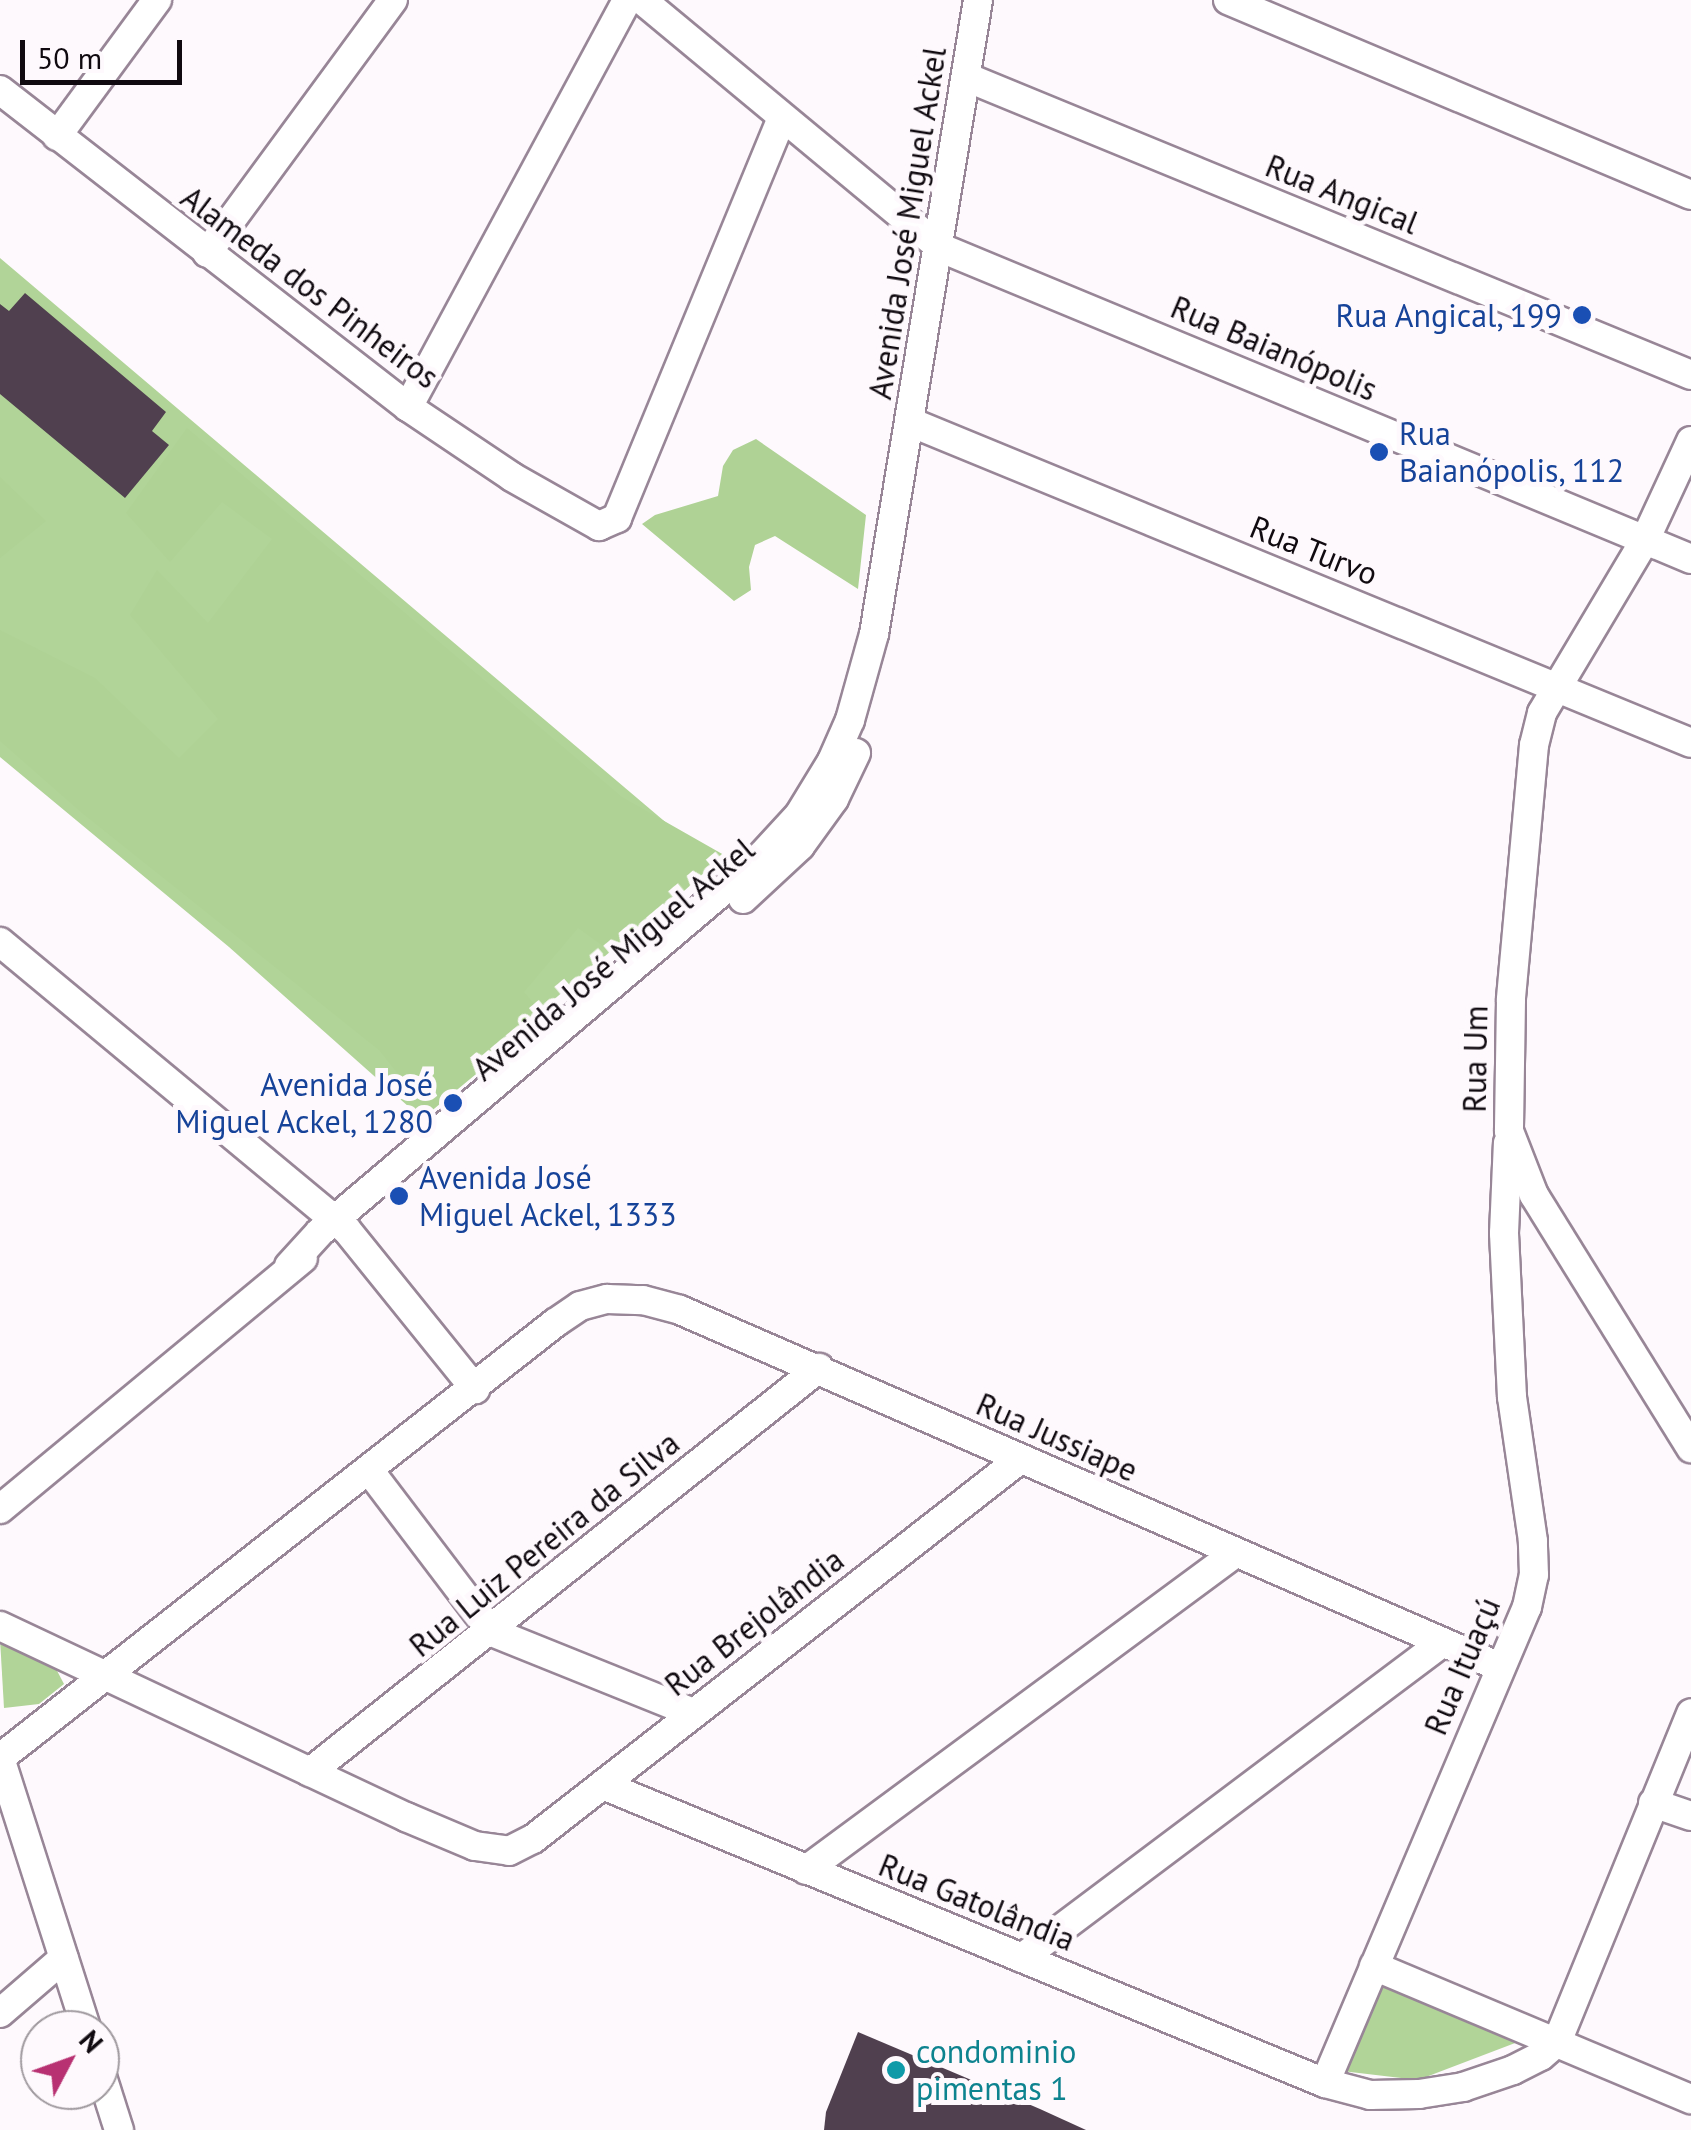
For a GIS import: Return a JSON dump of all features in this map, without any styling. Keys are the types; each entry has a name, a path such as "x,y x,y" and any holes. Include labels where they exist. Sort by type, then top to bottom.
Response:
{"street":[{"path":"57,136 157,0"},
{"path":"207,253 393,0"},
{"path":"408,407 627,0"},
{"name":"Rua Baianópolis","path":"642,0 675,14 781,120 941,248 1691,559"},
{"name":"Avenida José Miguel Ackel","path":"0,1509 341,1224 719,895 784,833 832,761 850,720 874,634 941,248 978,0"},
{"path":"1228,0 1691,195"},
{"name":"Rua Angical","path":"966,77 1691,375"},
{"name":"Alameda dos Pinheiros","path":"0,90 408,407 588,524 600,526 616,518 781,120"},
{"name":"Rua Turvo","path":"910,422 1691,743"},
{"name":"Rua Um","path":"1689,1437 1545,1213 1509,1132 1510,1000 1534,745 1554,686 1598,624 1645,540 1691,441"},
{"path":"0,942 341,1224 475,1388 0,1758 81,2010"},
{"name":"Rua Ituaçú","path":"1325,2083 1527,1607 1534,1575 1534,1541 1512,1397 1505,1222 1509,1132"},
{"path":"1505,1222 1518,1210 1545,1213"},
{"name":"Rua Jussiape","path":"475,1388 580,1306 607,1299 643,1300 680,1310 1500,1668"},
{"name":"Rua Luiz Pereira da Silva","path":"310,1772 492,1632 818,1368"},
{"name":"Rua Brejolândia","path":"310,1772 475,1846 510,1851 533,1840 1019,1460"},
{"path":"369,1470 492,1632 693,1713"},
{"path":"0,1486 30,1485"},
{"path":"806,1870 1234,1554"},
{"path":"0,1626 310,1772"},
{"path":"1022,1958 1443,1642"},
{"path":"1557,2042 1691,1712"},
{"name":"Rua Gatolândia","path":"603,1785 1325,2083 1370,2095 1464,2087 1541,2056 1557,2042"},
{"path":"1652,1804 1691,1816"},
{"path":"0,2013 64,1958"},
{"path":"1374,1966 1691,2100"}],"green space":[{"path":"0,258 696,848 711,866 418,1115 229,947 0,757"},
{"path":"187,428 622,797 724,855 614,954 578,928 524,992 545,1017 429,1113 379,1050 82,813 0,741 0,630 95,678 179,758 218,719 130,615 157,570 208,623 272,539 222,502 170,562 126,513"},
{"path":"756,439 866,515 858,589 775,536 755,545 749,567 751,590 734,601 642,524 655,515 718,496 723,466 733,450"},
{"path":"0,477 46,521 0,558"},
{"path":"0,1639 54,1665 64,1684 39,1704 4,1708"},
{"path":"1381,1985 1523,2040 1418,2080 1342,2071"}],"building":[{"path":"25,293 166,412 152,431 169,445 125,498 0,394 0,304 9,311"},
{"name":"condominio pimentas 1","path":"858,2032 1086,2130 824,2130 826,2112"}],"place":[{"name":"Rua Angical, 199","path":"1582,315"},
{"name":"Rua Baianópolis, 112","path":"1379,452"},
{"name":"Avenida José Miguel Ackel, 1280","path":"453,1103"},
{"name":"Avenida José Miguel Ackel, 1333","path":"399,1196"},
{"name":"condominio pimentas 1","path":"896,2070"}]}
